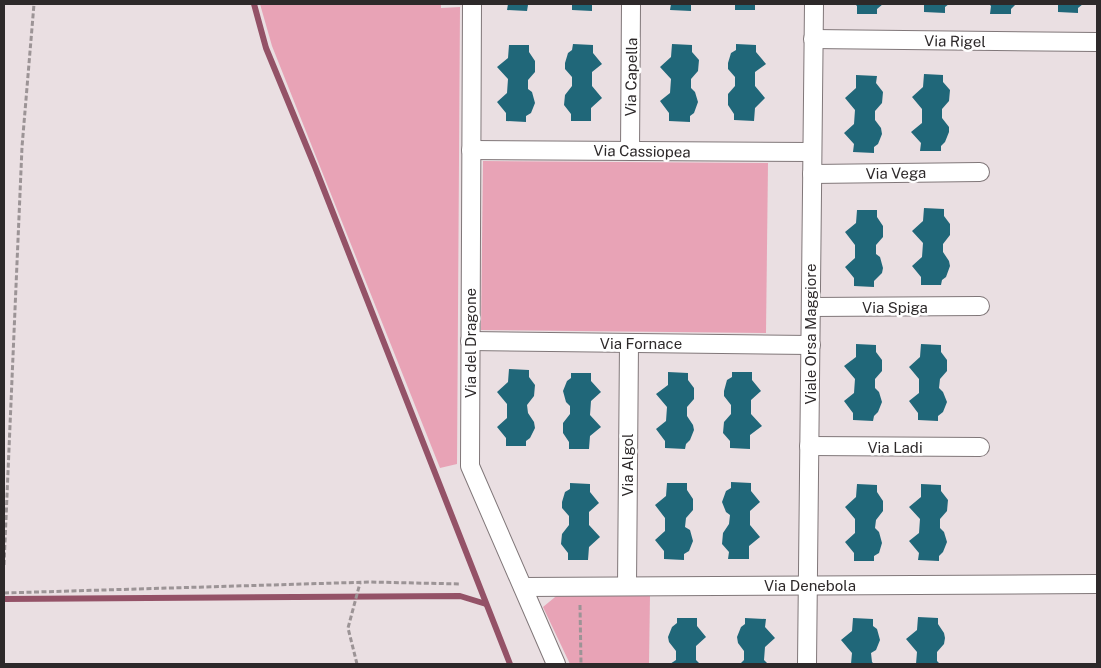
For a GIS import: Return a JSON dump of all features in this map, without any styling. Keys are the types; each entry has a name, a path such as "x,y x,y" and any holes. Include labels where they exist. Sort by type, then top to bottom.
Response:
{"street":[{"name":"Via del Dragone","path":"472,4 470,466 556,664"},
{"name":"Via Capella","path":"630,151 631,4"},
{"name":"Viale Orsa Maggiore","path":"807,664 814,4"},
{"name":"Via Rigel","path":"813,39 1097,42"},
{"name":"Via Cassiopea","path":"471,150 812,152"},
{"name":"Via Vega","path":"812,174 980,172"},
{"name":"Via Spiga","path":"810,307 980,306"},
{"name":"Via Fornace","path":"470,341 811,345"},
{"name":"Via Algol","path":"627,586 629,343"},
{"name":"Via Ladi","path":"809,446 980,447"},
{"name":"Via Denebola","path":"523,587 1097,584"}],"path":[{"path":"4,566 22,147 34,4"},
{"path":"357,664 348,628 360,583"},
{"path":"4,593 360,583 461,584"},
{"path":"580,586 581,664"}],"shaded area":[{"path":"260,4 441,4 441,8 460,7 457,464 440,468 272,46"},
{"path":"483,161 768,163 766,333 481,330"},
{"path":"560,593 650,595 649,664 570,664 543,607"}],"building":[{"path":"508,4 530,4 527,11 507,10"},
{"path":"572,4 592,4 592,11 572,10"},
{"path":"671,4 691,4 691,11 670,10"},
{"path":"735,4 755,4 755,10 735,10"},
{"path":"855,4 883,4 877,9 877,14 857,14 857,6"},
{"path":"924,4 949,4 945,7 945,13 924,12"},
{"path":"989,4 1016,4 1011,9 1011,14 990,14 991,6"},
{"path":"1058,4 1083,4 1078,8 1078,13 1058,12"},
{"path":"573,44 593,45 593,53 602,64 592,72 592,86 602,98 591,108 591,121 571,121 571,114 564,105 565,95 572,86 572,77 565,69 565,63"},
{"path":"672,44 692,45 692,52 699,60 698,71 691,79 691,88 695,92 698,102 694,113 690,116 690,122 669,121 669,113 660,101 670,93 671,79 660,67 671,57"},
{"path":"736,44 756,45 756,52 766,64 755,72 755,86 765,98 755,108 754,121 734,120 734,114 728,105 728,94 735,86 735,77 728,69 728,63 731,53 736,50"},
{"path":"509,45 529,45 529,52 535,61 535,72 528,80 528,89 532,92 535,103 531,113 526,116 526,122 506,121 506,113 497,102 507,93 508,79 497,67 508,58"},
{"path":"924,74 943,75 943,82 950,90 949,101 942,109 942,118 949,127 949,132 941,146 941,151 920,151 921,143 911,132 922,123 922,109 912,97 923,87"},
{"path":"856,75 877,76 876,83 883,92 882,103 875,111 875,120 881,128 882,134 878,144 874,147 874,153 853,152 854,144 844,133 854,124 855,110 845,98 856,88"},
{"path":"924,208 944,209 944,216 950,224 950,235 943,244 943,252 950,266 941,285 921,285 921,277 912,266 922,257 923,243 912,231 923,221"},
{"path":"857,210 877,210 877,217 883,226 883,237 876,245 876,254 880,257 883,268 882,273 874,281 874,287 854,286 854,278 845,267 855,258 855,245 845,232 856,223"},
{"path":"856,344 876,345 876,352 882,360 882,371 875,379 875,388 879,392 882,402 873,421 853,420 853,413 844,401 854,393 855,379 844,366 856,357"},
{"path":"921,344 941,345 941,352 947,360 947,371 940,379 939,388 947,402 943,412 938,416 938,421 918,420 918,413 909,401 919,393 919,379 909,367 920,357"},
{"path":"509,369 529,370 529,377 535,385 534,396 527,405 528,413 534,422 535,428 530,438 526,441 526,446 506,446 506,438 497,427 507,418 507,404 497,392 508,382"},
{"path":"668,372 688,373 688,380 694,388 694,399 687,407 687,416 694,430 685,449 665,448 665,441 656,429 666,421 667,407 656,394 668,385"},
{"path":"732,372 752,372 752,380 761,391 751,400 751,414 762,426 750,435 750,449 730,448 730,441 723,433 724,422 731,414 731,405 724,396 724,391 727,380 732,377"},
{"path":"571,373 591,373 591,381 601,392 591,401 590,415 601,427 590,436 589,449 569,449 569,442 563,433 563,423 570,414 570,406 566,402 563,391 567,381 571,378"},
{"path":"731,482 751,483 751,491 760,502 750,511 750,525 760,537 749,546 749,559 728,559 729,552 722,544 723,533 729,524 730,515 726,512 722,502 726,491 731,488"},
{"path":"570,483 590,484 590,492 599,503 589,512 589,525 600,537 589,547 588,560 568,560 568,553 561,544 562,534 569,525 569,516 562,508 562,502 565,492 570,489"},
{"path":"667,483 687,483 687,490 693,499 693,510 686,518 685,527 690,530 693,541 689,551 684,554 684,560 664,559 664,551 655,540 665,531 665,518 655,505 666,496"},
{"path":"857,484 877,485 877,492 883,501 883,511 876,520 875,528 879,532 882,543 879,553 874,556 874,561 854,561 854,553 845,542 855,533 855,519 845,507 856,497"},
{"path":"921,484 941,485 941,491 948,500 947,511 940,519 940,528 944,532 947,542 939,556 939,561 918,560 919,553 909,541 919,533 920,519 909,507 921,497"},
{"path":"918,617 938,618 938,624 945,638 944,644 937,652 937,661 940,664 916,664 917,652 906,639 917,630"},
{"path":"677,618 697,618 697,626 706,637 696,646 696,660 700,664 670,664 676,660 676,651 669,642 668,637 672,627 677,623"},
{"path":"745,618 766,619 765,627 775,638 765,647 764,660 768,664 740,664 744,660 744,651 738,643 737,637 741,627 745,624"},
{"path":"853,618 873,619 873,626 877,629 880,640 876,650 871,653 874,664 851,664 852,653 841,640 852,631"}],"waterway":[{"path":"254,4 266,48 315,167 510,664"},
{"path":"4,599 460,596 486,604"}]}
